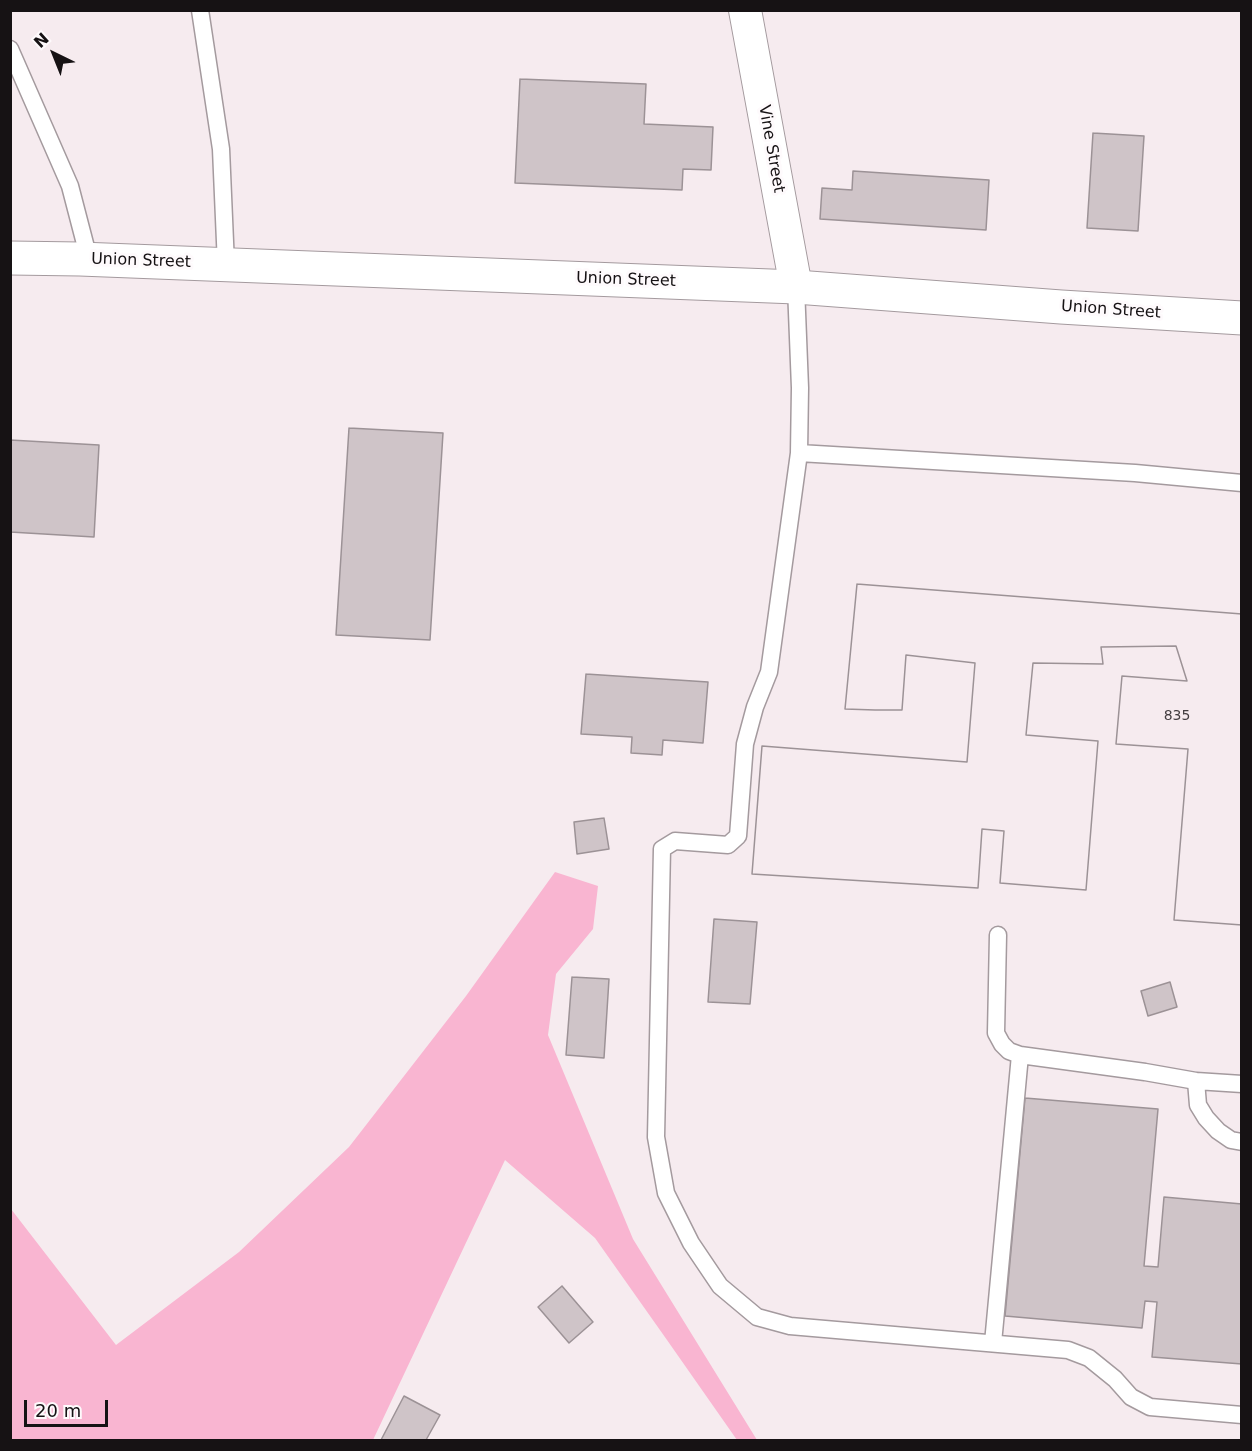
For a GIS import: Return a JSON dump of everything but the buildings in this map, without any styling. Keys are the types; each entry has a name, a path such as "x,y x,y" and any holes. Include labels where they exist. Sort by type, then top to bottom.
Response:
{"main road":[{"name":"Union Street","path":"10,258 796,287 1242,318"}],"street":[{"name":"Vine Street","path":"745,10 796,287"}],"lane":[{"path":"200,10 220,149 226,265"},
{"path":"10,49 70,186 89,260"},
{"path":"796,287 800,388 799,453 769,672 754,707 746,744 738,836 728,844 675,841 662,849 656,1137 666,1193 691,1243 720,1286 757,1317 790,1326 1068,1350 1089,1358 1115,1379 1131,1397 1150,1407 1242,1415"},
{"path":"799,453 1135,473 1242,483"},
{"path":"998,935 996,1033 1009,1051 1020,1055 1196,1081 1242,1084"},
{"path":"993,1343 1020,1055"},
{"path":"1196,1081 1198,1105 1206,1119 1231,1140 1242,1142"}],"shaded area":[{"path":"555,872 598,886 593,929 556,974 548,1035 633,1239 757,1440 737,1440 595,1238 505,1160 373,1440 11,1440 11,1209 116,1345 239,1252 349,1147 466,996"}]}
